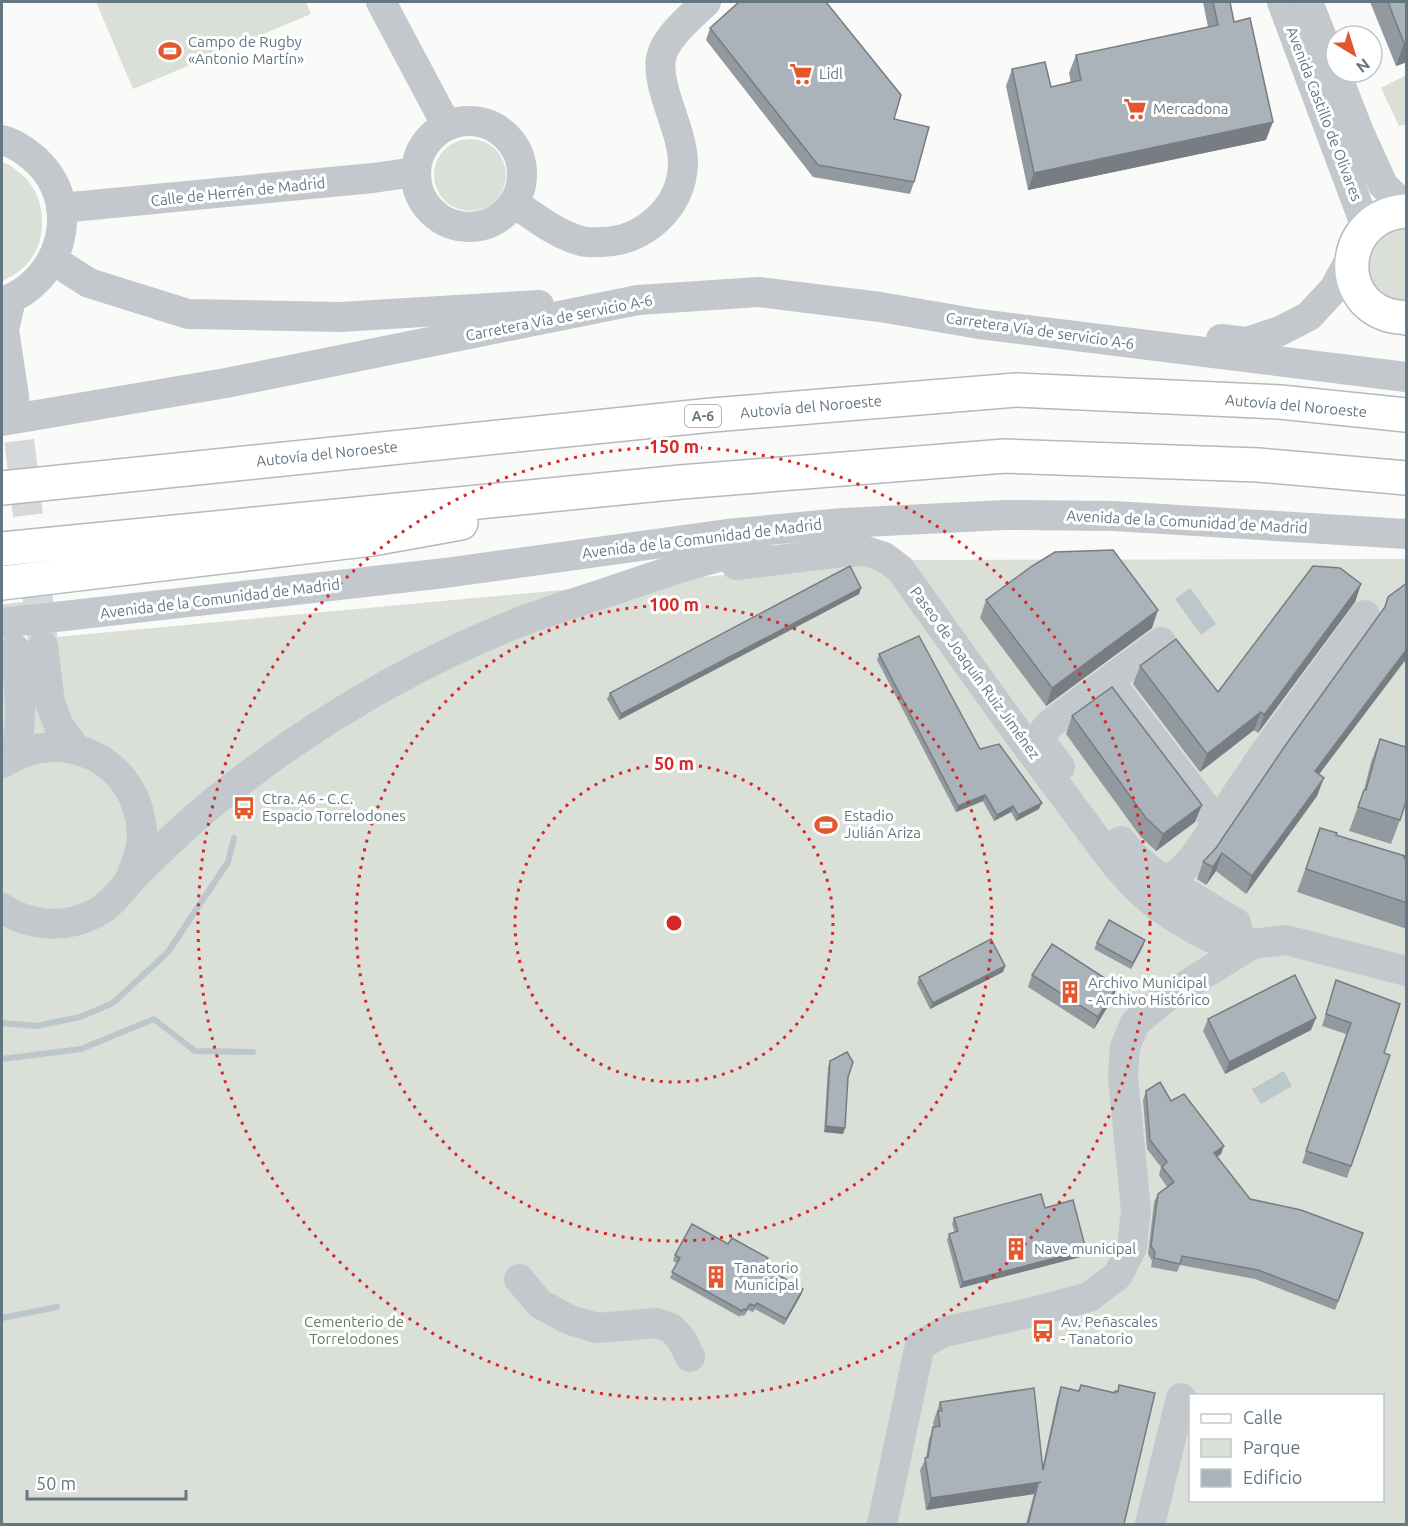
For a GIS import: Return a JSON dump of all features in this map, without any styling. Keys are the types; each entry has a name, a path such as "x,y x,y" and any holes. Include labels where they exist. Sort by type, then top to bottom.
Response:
{"main road":[{"path":"1407,210 1379,218 1366,227 1357,240 1352,256 1352,275 1359,292 1371,306 1388,315 1407,318"},
{"name":"Autovía del Noroeste","path":"2,488 712,415 1017,390 1280,402 1407,416"},
{"path":"2,549 681,482 1005,456 1258,465 1407,478"},
{"path":"2,582 372,539 681,482"}],"street":[{"path":"381,2 447,126"},
{"path":"514,203 560,233 583,242 608,243 631,237 653,225 670,204 680,186 683,164 680,138 660,67 662,54 676,31 706,2"},
{"name":"Avenida Castillo de Olivares","path":"1282,2 1366,227"},
{"name":"Avenida Castillo de Olivares","path":"1308,2 1359,132 1383,184 1407,210"},
{"path":"469,121 492,126 510,140 520,160 522,182 514,203 497,220 475,228 452,225 432,213 419,194 415,172 420,153 431,137 447,126 469,121"},
{"path":"2,140 26,152 43,167 55,186 61,208 61,235 53,260 32,286 6,300 4,330 8,408"},
{"name":"Calle de Herrén de Madrid","path":"61,208 415,172"},
{"path":"979,324 1195,336 1247,342 1280,331 1309,316 1334,289 1352,256"},
{"path":"53,260 89,283 188,314 340,317 638,300"},
{"name":"Carretera Vía de servicio A-6","path":"8,408 237,381 638,300 759,292 880,307 979,324 1407,377"},
{"path":"2,908 12,915 33,922 55,925 77,921 97,912 115,899 129,881 178,832 227,791 291,743 411,671 515,624 719,556 793,543 940,532 1006,515"},
{"name":"Avenida de la Comunidad de Madrid","path":"2,623 445,573 727,534 843,523 1006,515 1114,516 1407,534"},
{"name":"Paseo de Joaquín Ruiz Jiménez","path":"647,579 843,552 866,551 884,556 900,569 1049,776 1115,862 1154,888 1165,911 1210,937 1222,941 1286,940 1407,971"},
{"path":"1161,642 1050,724 1044,731 1042,743 1126,848 1154,888 1181,872 1195,856 1266,751 1365,615"},
{"path":"8,758 21,732 21,704 29,648 59,726 76,749"},
{"path":"1109,681 1218,822"},
{"path":"8,758 35,748 55,746 76,749 98,758 116,772 130,791 139,813 142,836 138,860 129,881"},
{"name":"Paseo de Joaquín Ruiz Jiménez","path":"882,1524 920,1345 944,1332 1089,1297 1118,1275 1132,1247 1136,1210 1122,1077 1125,1047 1135,1023 1164,999 1246,941"},
{"path":"519,1279 540,1304 570,1320 597,1328 656,1323 671,1328 682,1340 690,1357"},
{"path":"1150,1524 1181,1398"}],"green space":[{"name":"Campo de Rugby «Antonio Martín»","path":"96,2 306,2 311,14 133,89"},
{"path":"1406,75 1406,124 1399,126 1381,88"},
{"path":"463,139 477,139 496,149 506,168 506,182 496,201 477,211 463,211 444,201 434,182 434,168 444,149"},
{"path":"2,162 10,165 29,182 39,203 42,226 37,249 31,259 18,272 2,281"},
{"path":"1406,223 1406,305 1386,301 1366,277 1368,254 1373,240 1384,232"},
{"name":"Cementerio de Torrelodones","path":"1406,559 1406,1524 2,1524 2,642 884,560"}],"shaded area":[{"path":"1190,588 1216,624 1201,635 1175,599"},
{"path":"1284,1071 1292,1086 1261,1104 1252,1089"}],"building":[{"name":"Lidl","path":"739,2 826,2 901,95 894,119 929,127 914,182 818,165 710,28"},
{"name":"Mercadona","path":"1213,2 1230,2 1234,22 1250,18 1273,122 1034,173 1012,69 1045,62 1051,87 1081,80 1076,55 1218,25"},
{"path":"1388,2 1407,2 1407,42 1404,43"},
{"path":"1113,550 1158,610 1052,688 986,600 1055,552"},
{"path":"850,566 861,588 621,714 610,693"},
{"path":"1313,566 1340,568 1361,584 1264,715 1261,712 1207,754 1140,666 1176,639 1218,692"},
{"path":"1407,583 1407,649 1315,771 1324,778 1252,876 1222,853 1213,867 1203,862 1216,848 1287,743 1385,607 1388,597"},
{"path":"919,636 980,749 999,744 1042,803 1018,815 1013,806 997,815 985,795 958,806 879,654"},
{"path":"1112,687 1202,805 1163,834 1146,818 1072,716"},
{"path":"1380,739 1405,747 1407,742 1407,799 1400,820 1358,807 1364,790 1366,790"},
{"path":"1320,828 1405,856 1404,858 1407,859 1407,903 1306,869"},
{"path":"1109,920 1145,940 1133,963 1097,943"},
{"path":"991,939 1005,966 933,1003 919,977"},
{"name":"Archivo Municipal - Archivo Histórico","path":"1052,944 1117,986 1098,1017 1032,975"},
{"path":"1295,975 1316,1018 1229,1062 1208,1019"},
{"path":"1336,980 1400,1004 1384,1053 1390,1055 1351,1166 1306,1151 1351,1023 1326,1014"},
{"path":"847,1052 853,1062 848,1077 845,1128 826,1126 830,1061"},
{"path":"1160,1082 1171,1101 1184,1094 1224,1146 1214,1153 1250,1199 1301,1210 1363,1233 1338,1301 1258,1270 1182,1256 1180,1264 1154,1258 1155,1252 1151,1246 1158,1194 1174,1182 1162,1167 1167,1162 1150,1140 1146,1091"},
{"name":"Nave municipal","path":"1041,1194 1045,1208 1073,1200 1086,1250 963,1282 949,1234 958,1231 954,1218"},
{"name":"Tanatorio Municipal","path":"692,1224 728,1244 732,1238 768,1258 763,1266 803,1289 786,1319 757,1303 755,1306 750,1304 746,1310 742,1311 672,1272 680,1258 675,1255"},
{"path":"1081,1385 1115,1393 1115,1391 1118,1392 1119,1385 1155,1393 1124,1524 1028,1524 1038,1483 1041,1482 931,1498 925,1458 928,1457 933,1427 940,1426 938,1411 942,1411 940,1402 1034,1388 1043,1470 1061,1387 1079,1391"}],"waterway":[{"path":"2,1023 36,1026 80,1017 113,1003 168,952 228,862 234,838"},
{"path":"2,1059 81,1049 154,1019 195,1051 253,1052"},
{"path":"2,1318 57,1307"}],"tunnel":[{"path":"14,396 43,643"},
{"path":"4,559 15,648"}],"place":[{"name":"Campo de Rugby «Antonio Martín»","path":"170,51"},
{"name":"Lidl","path":"801,74"},
{"name":"Mercadona","path":"1135,109"},
{"name":"Ctra. A6 - C.C. Espacio Torrelodones","path":"244,808"},
{"name":"Estadio Julián Ariza","path":"826,825"},
{"name":"Archivo Municipal - Archivo Histórico","path":"1070,992"},
{"name":"Nave municipal","path":"1016,1249"},
{"name":"Tanatorio Municipal","path":"716,1277"},
{"name":"Av. Peñascales - Tanatorio","path":"1043,1331"}]}
